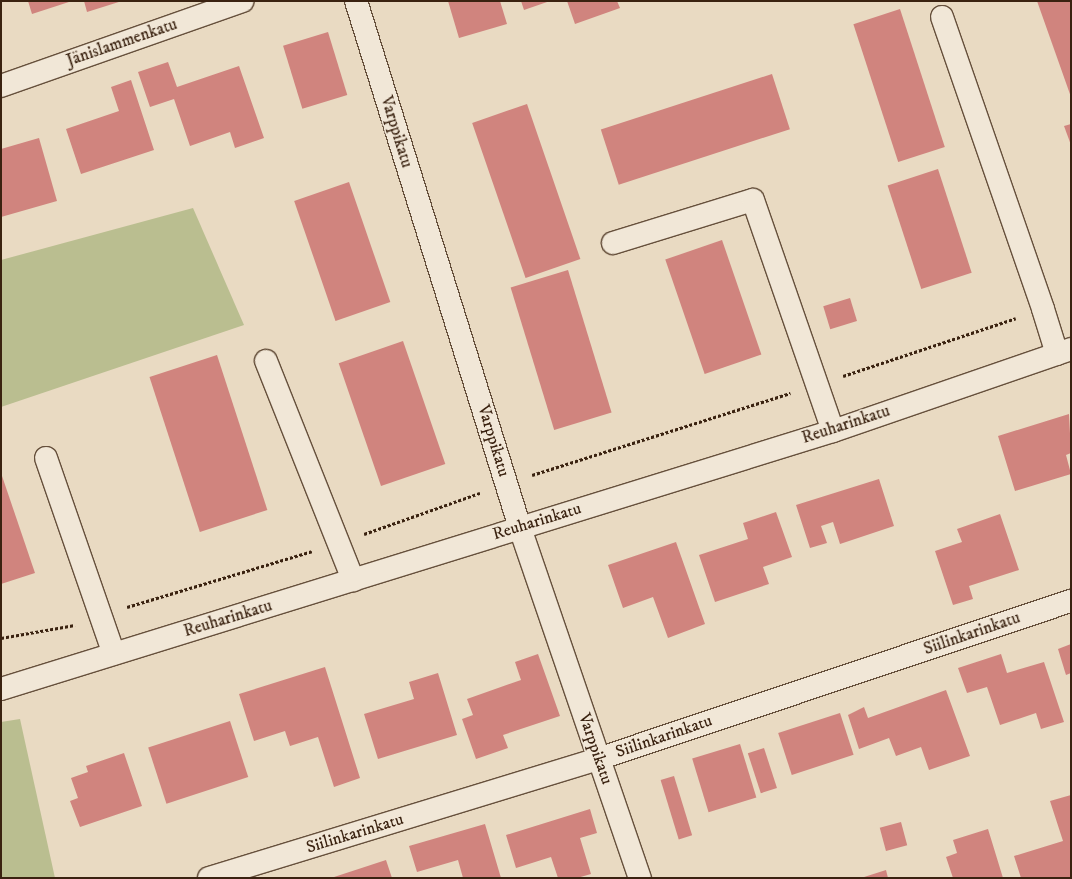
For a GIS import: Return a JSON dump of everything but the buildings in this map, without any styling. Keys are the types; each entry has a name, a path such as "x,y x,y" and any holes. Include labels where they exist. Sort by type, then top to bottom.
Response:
{"street":[{"name":"Jänislammenkatu","path":"1,86 243,1"},
{"name":"Varppikatu","path":"356,1 520,528 640,878"},
{"path":"942,17 1043,309 1064,352"},
{"path":"613,243 753,200 818,385 832,431"},
{"name":"Reuharinkatu","path":"1,689 832,431 1064,352"},
{"path":"266,361 353,580"},
{"path":"46,458 114,654"},
{"name":"Siilinkarinkatu","path":"209,878 598,759 1071,601"}],"path":[{"path":"1,638 69,627 170,593 339,544 506,484 818,385 1043,309"}],"green space":[{"path":"193,208 244,325 1,407 1,260"},
{"path":"20,719 55,878 1,878 1,722"}]}
